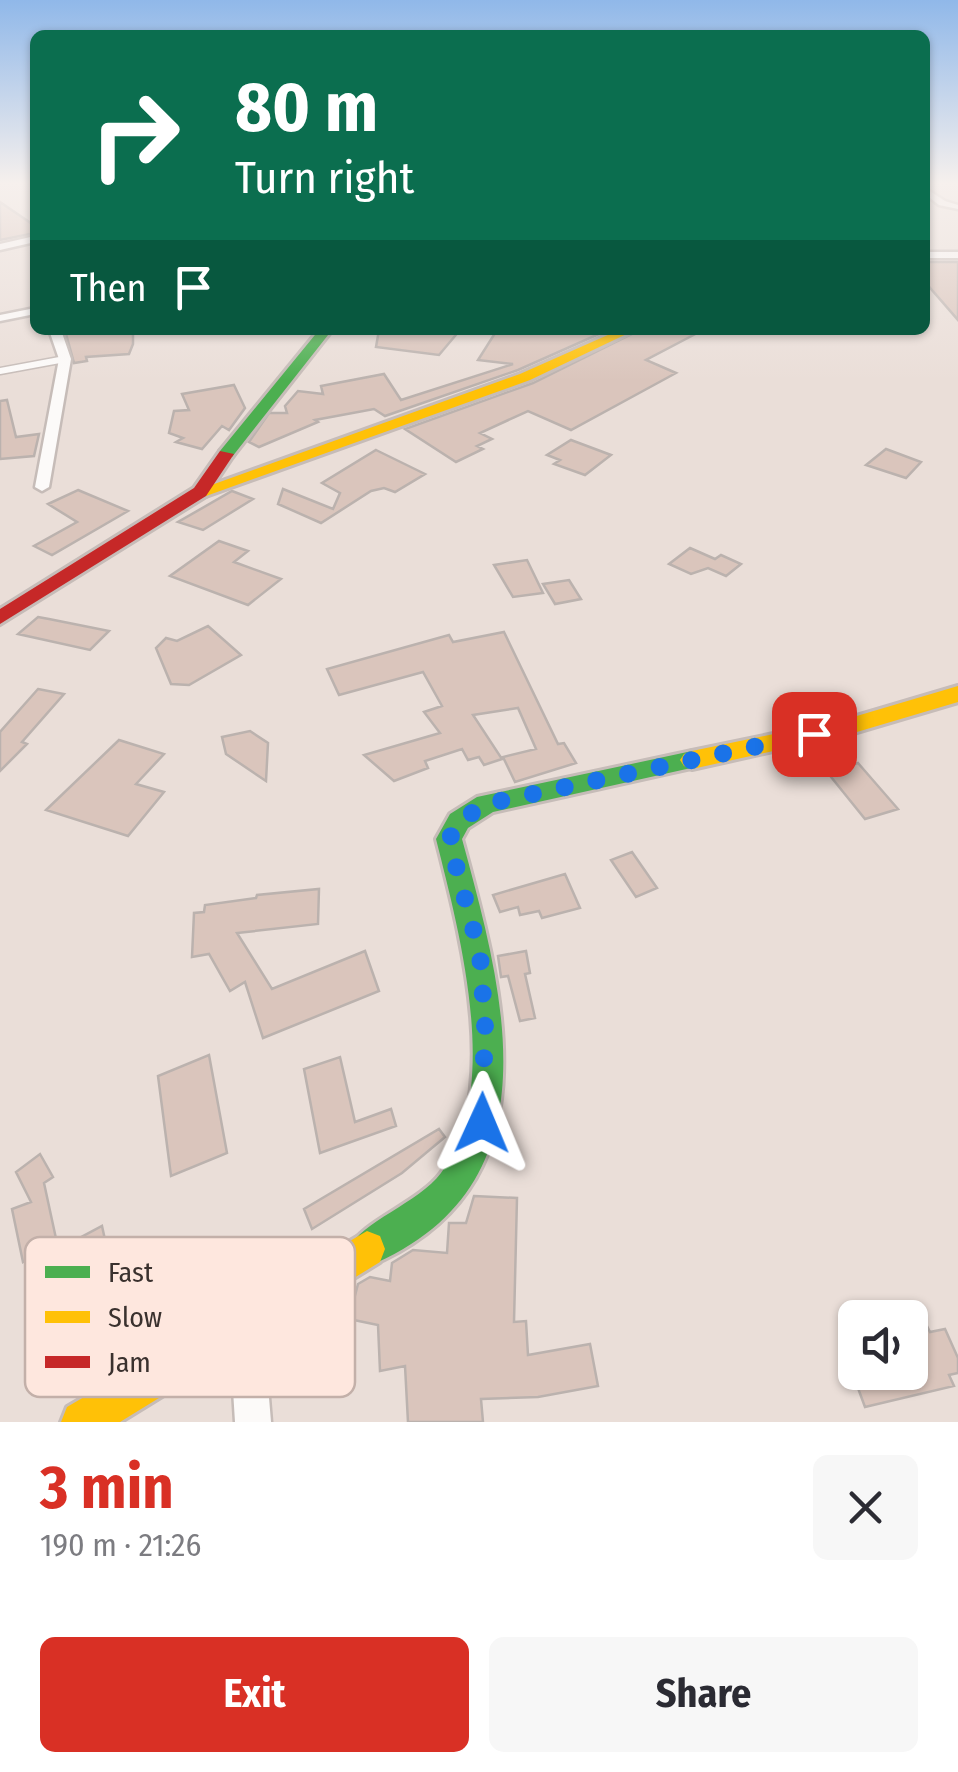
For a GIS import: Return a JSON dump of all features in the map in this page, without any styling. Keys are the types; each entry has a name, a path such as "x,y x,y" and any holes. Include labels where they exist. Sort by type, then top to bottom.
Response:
{"street":[{"path":"930,255 958,254"},
{"path":"0,318 30,312"},
{"path":"42,487 65,359 57,335"},
{"path":"200,492 254,414 322,335"},
{"path":"0,618 200,492 355,432 544,373 619,335"},
{"path":"355,1255 409,1222 461,1177 482,1123 485,1025 480,954 449,840 458,822 486,804 850,726 958,694"},
{"path":"82,1422 123,1397"},
{"path":"251,1397 253,1422"}],"lane":[{"path":"0,371 65,359"}],"building":[{"path":"930,262 958,262 958,320 930,288"},
{"path":"66,335 133,335 129,354 86,357 87,361 74,363"},
{"path":"378,335 456,335 439,355 376,347"},
{"path":"494,335 597,335 518,370 385,416 374,409 315,420 318,422 259,447 249,442 269,413 287,413 285,406 298,391 323,394 321,386 384,374 401,400 513,364 478,360"},
{"path":"630,335 694,335 646,360 676,373 571,430 528,411 480,433 492,439 477,446 483,449 456,462 405,429 533,383"},
{"path":"234,385 245,408 229,430 222,426 202,449 176,442 183,438 169,433 174,411 189,410 182,394"},
{"path":"7,400 16,437 39,434 34,456 0,459 0,401"},
{"path":"571,440 611,455 585,475 554,464 560,460 547,455"},
{"path":"886,449 921,462 906,478 866,465"},
{"path":"376,450 425,474 395,492 384,488 371,491 321,523 278,504 283,489 333,509 340,493 322,483"},
{"path":"78,490 128,511 52,555 34,546 77,522 48,504"},
{"path":"232,491 253,499 203,530 178,522"},
{"path":"219,541 248,551 234,562 281,579 248,605 170,576"},
{"path":"690,548 715,559 721,555 741,564 726,576 708,568 691,574 669,564"},
{"path":"527,560 543,593 513,597 494,565"},
{"path":"569,580 581,599 555,604 543,584"},
{"path":"38,617 109,631 90,650 18,634"},
{"path":"208,626 241,655 189,685 171,684 156,648 166,638 177,641"},
{"path":"504,632 558,744 564,743 576,763 515,782 503,757 536,749 518,708 473,715 502,759 484,765 479,757 468,760 462,749 425,761 428,768 394,781 364,755 440,733 424,712 442,706 423,672 339,695 327,669 449,635 453,642"},
{"path":"38,689 64,694 22,742 27,744 0,771 0,732"},
{"path":"250,731 268,743 266,781 226,754 222,737"},
{"path":"119,740 164,754 136,784 164,792 128,836 46,810"},
{"path":"858,763 898,809 865,819 827,772"},
{"path":"632,852 657,888 636,897 611,860"},
{"path":"565,874 580,908 542,918 539,911 520,915 518,907 500,912 493,895"},
{"path":"319,889 318,924 237,933 272,989 365,951 379,991 263,1038 245,982 230,991 209,954 192,957 194,913 204,912 205,905 257,895"},
{"path":"526,951 530,973 525,974 535,1018 520,1021 508,976 501,977 498,956"},
{"path":"209,1055 227,1153 171,1176 158,1076"},
{"path":"340,1057 355,1122 391,1109 396,1126 320,1153 304,1069"},
{"path":"439,1129 445,1137 402,1173 312,1229 304,1209"},
{"path":"40,1154 53,1177 44,1183 56,1237 25,1237 23,1262 12,1209 31,1202 16,1172"},
{"path":"474,1196 517,1198 514,1322 526,1321 528,1355 590,1344 598,1386 538,1397 481,1399 483,1422 408,1422 405,1366 380,1371 378,1325 355,1320 358,1284 370,1277 390,1281 392,1263 413,1250 447,1253 449,1223 466,1223"},
{"path":"102,1226 104,1237 81,1237"},
{"path":"928,1328 930,1332 945,1329 958,1358 958,1373 949,1375 954,1386 865,1407 859,1390 928,1390"}],"traffic: fast":[{"path":"226,454 322,335"},
{"path":"367,1249 425,1213 454,1185 473,1151 484,1110 485,1016 469,920 449,839 459,821 486,804 692,760"}],"traffic: slow":[{"path":"200,492 525,377 618,335"},
{"path":"692,760 850,726 958,694"},
{"path":"355,1256 367,1249"},
{"path":"82,1422 123,1397"}],"traffic: jam":[{"path":"0,618 200,492 226,454"}],"route":[{"path":"482,1123 485,1025 480,954 449,840 458,822 486,804 814,734"}]}
